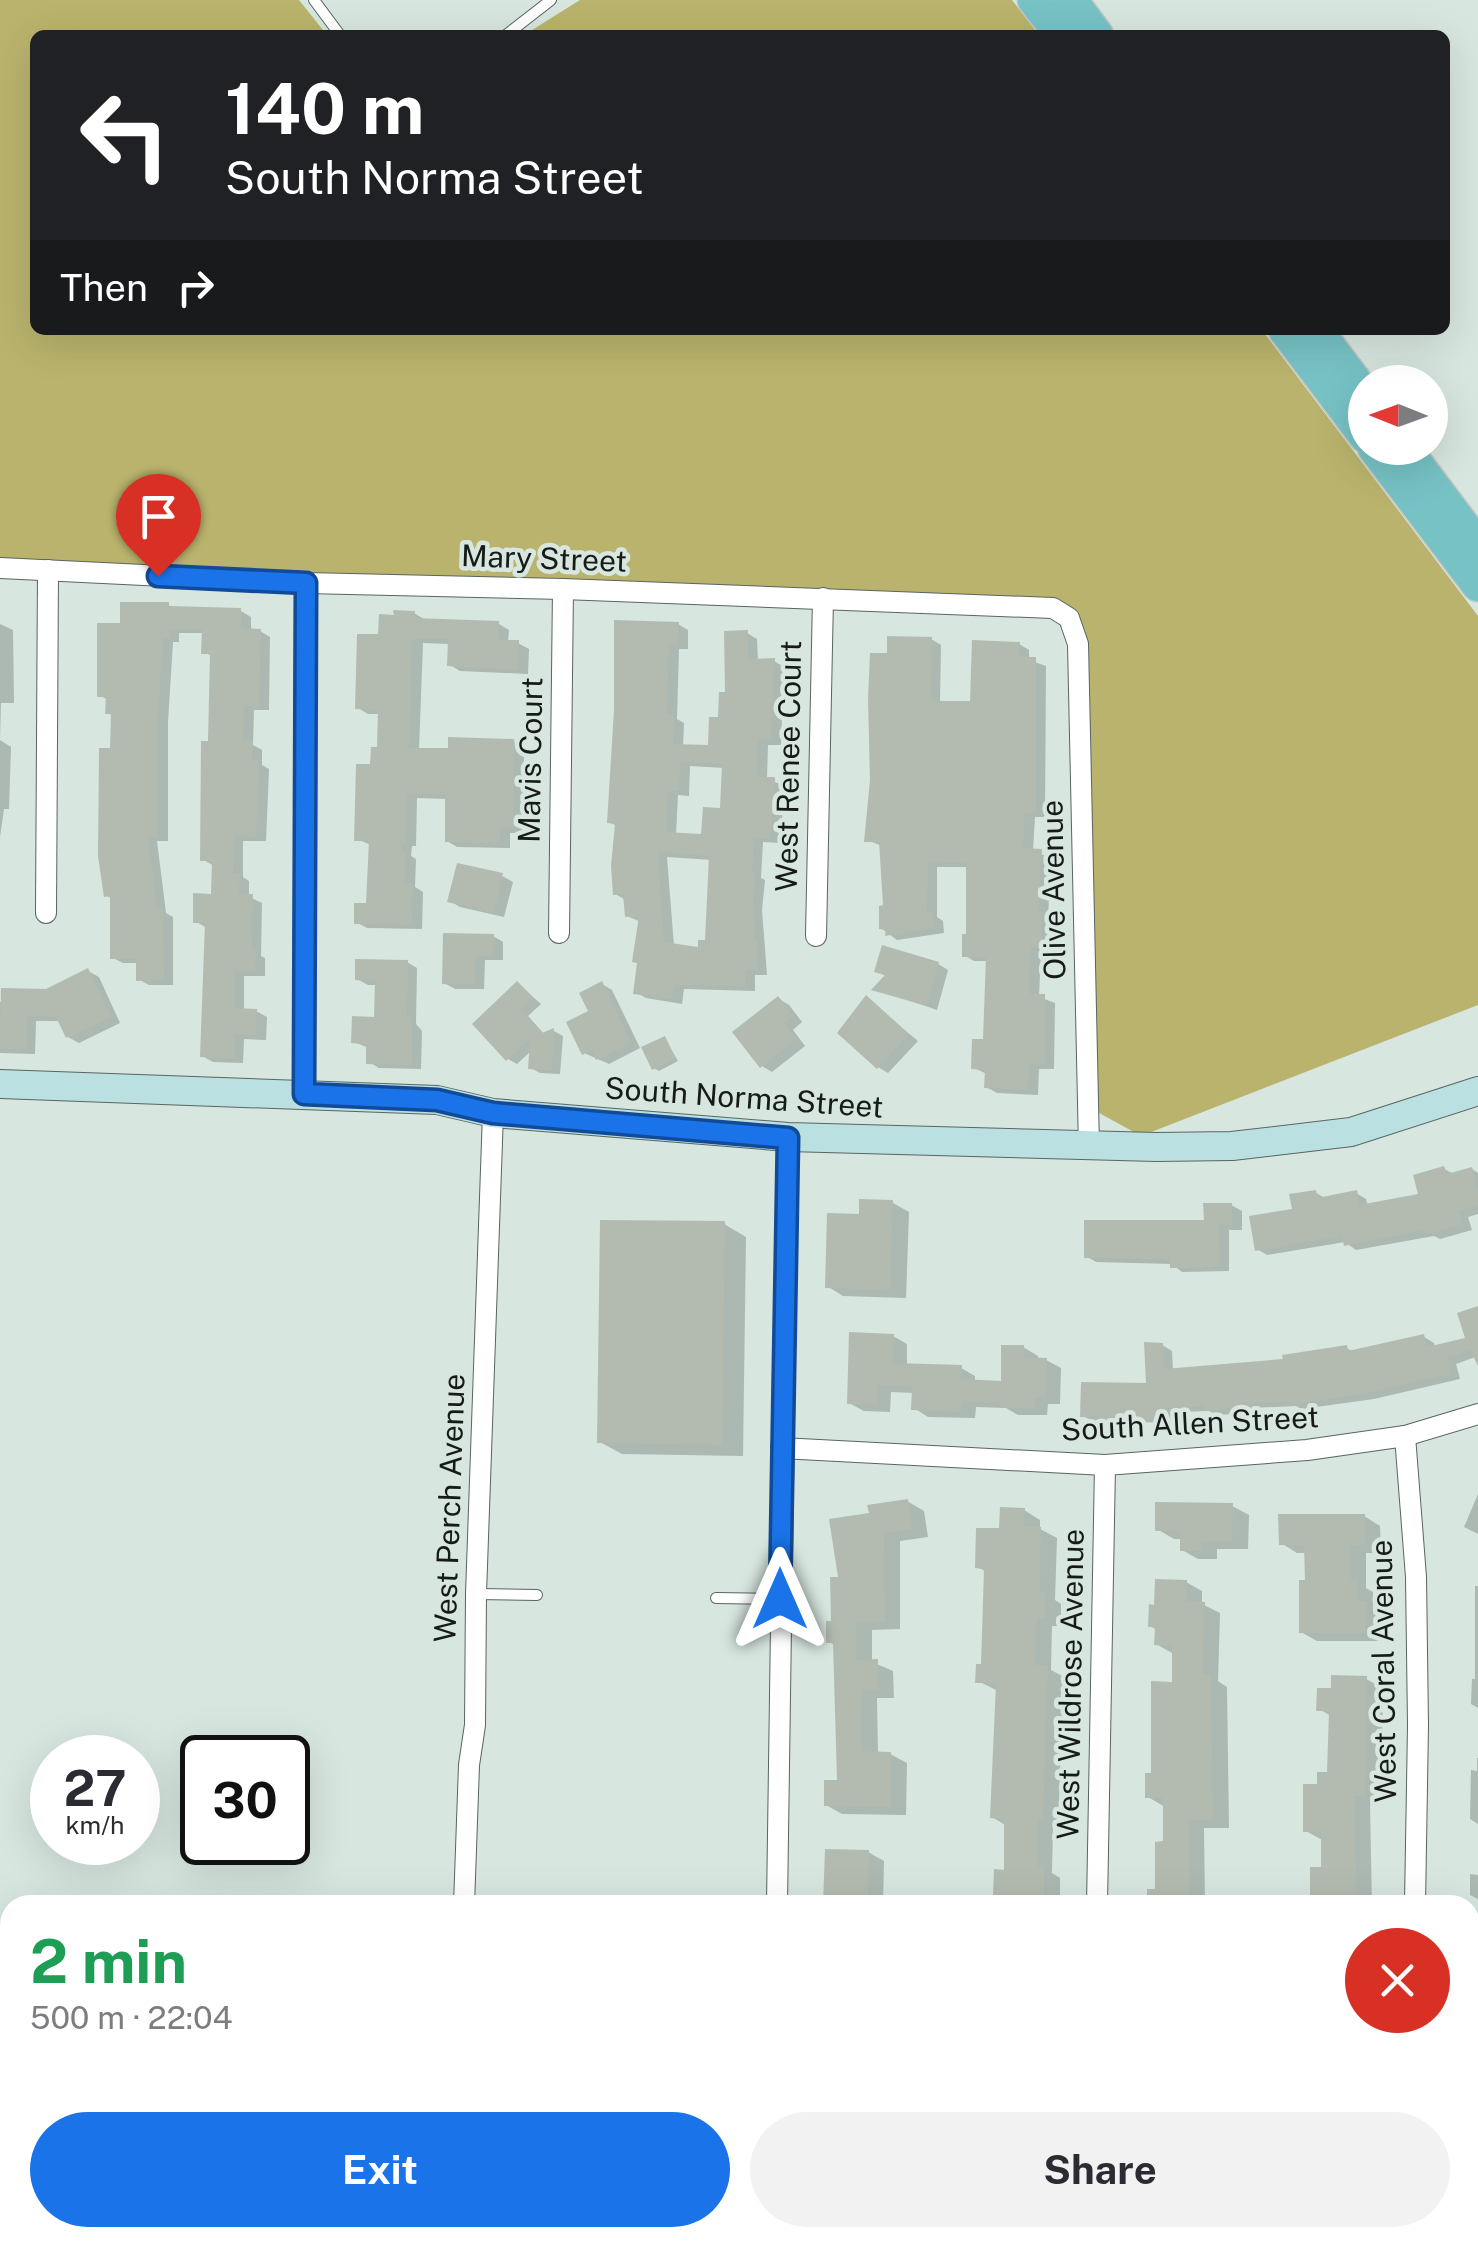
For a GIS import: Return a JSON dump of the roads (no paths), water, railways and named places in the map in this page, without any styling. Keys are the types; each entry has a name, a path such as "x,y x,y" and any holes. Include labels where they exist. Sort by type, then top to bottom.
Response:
{"main road":[{"path":"1034,0 1056,30"},
{"path":"1070,0 1093,30"},
{"path":"1288,335 1348,414"},
{"path":"1321,335 1348,371"},
{"path":"1387,465 1478,585"},
{"path":"1418,465 1478,545"}],"street":[{"name":"Mary Street","path":"0,568 306,583 1036,605 1053,608 1069,618 1073,631"},
{"path":"46,913 48,570"},
{"path":"304,1094 306,583"},
{"name":"Mavis Court","path":"559,933 563,589"},
{"name":"West Renee Court","path":"816,936 823,598"},
{"name":"Olive Avenue","path":"1073,631 1078,644 1089,1148"},
{"name":"South Norma Street","path":"0,1084 437,1100 493,1113 788,1138 1089,1148 1300,1141 1351,1132 1478,1091"},
{"name":"West Perch Avenue","path":"464,1895 469,1765 475,1725 493,1113"},
{"path":"777,1895 788,1138"},
{"name":"South Allen Street","path":"782,1448 1105,1464 1307,1450 1405,1436 1478,1414"},
{"name":"West Coral Avenue","path":"1405,1436 1416,1577 1415,1895"},
{"name":"West Wildrose Avenue","path":"1097,1895 1105,1464"}],"lane":[{"path":"314,0 336,30"},
{"path":"512,30 551,0"},
{"path":"476,1594 538,1595"},
{"path":"716,1598 780,1599"}]}
